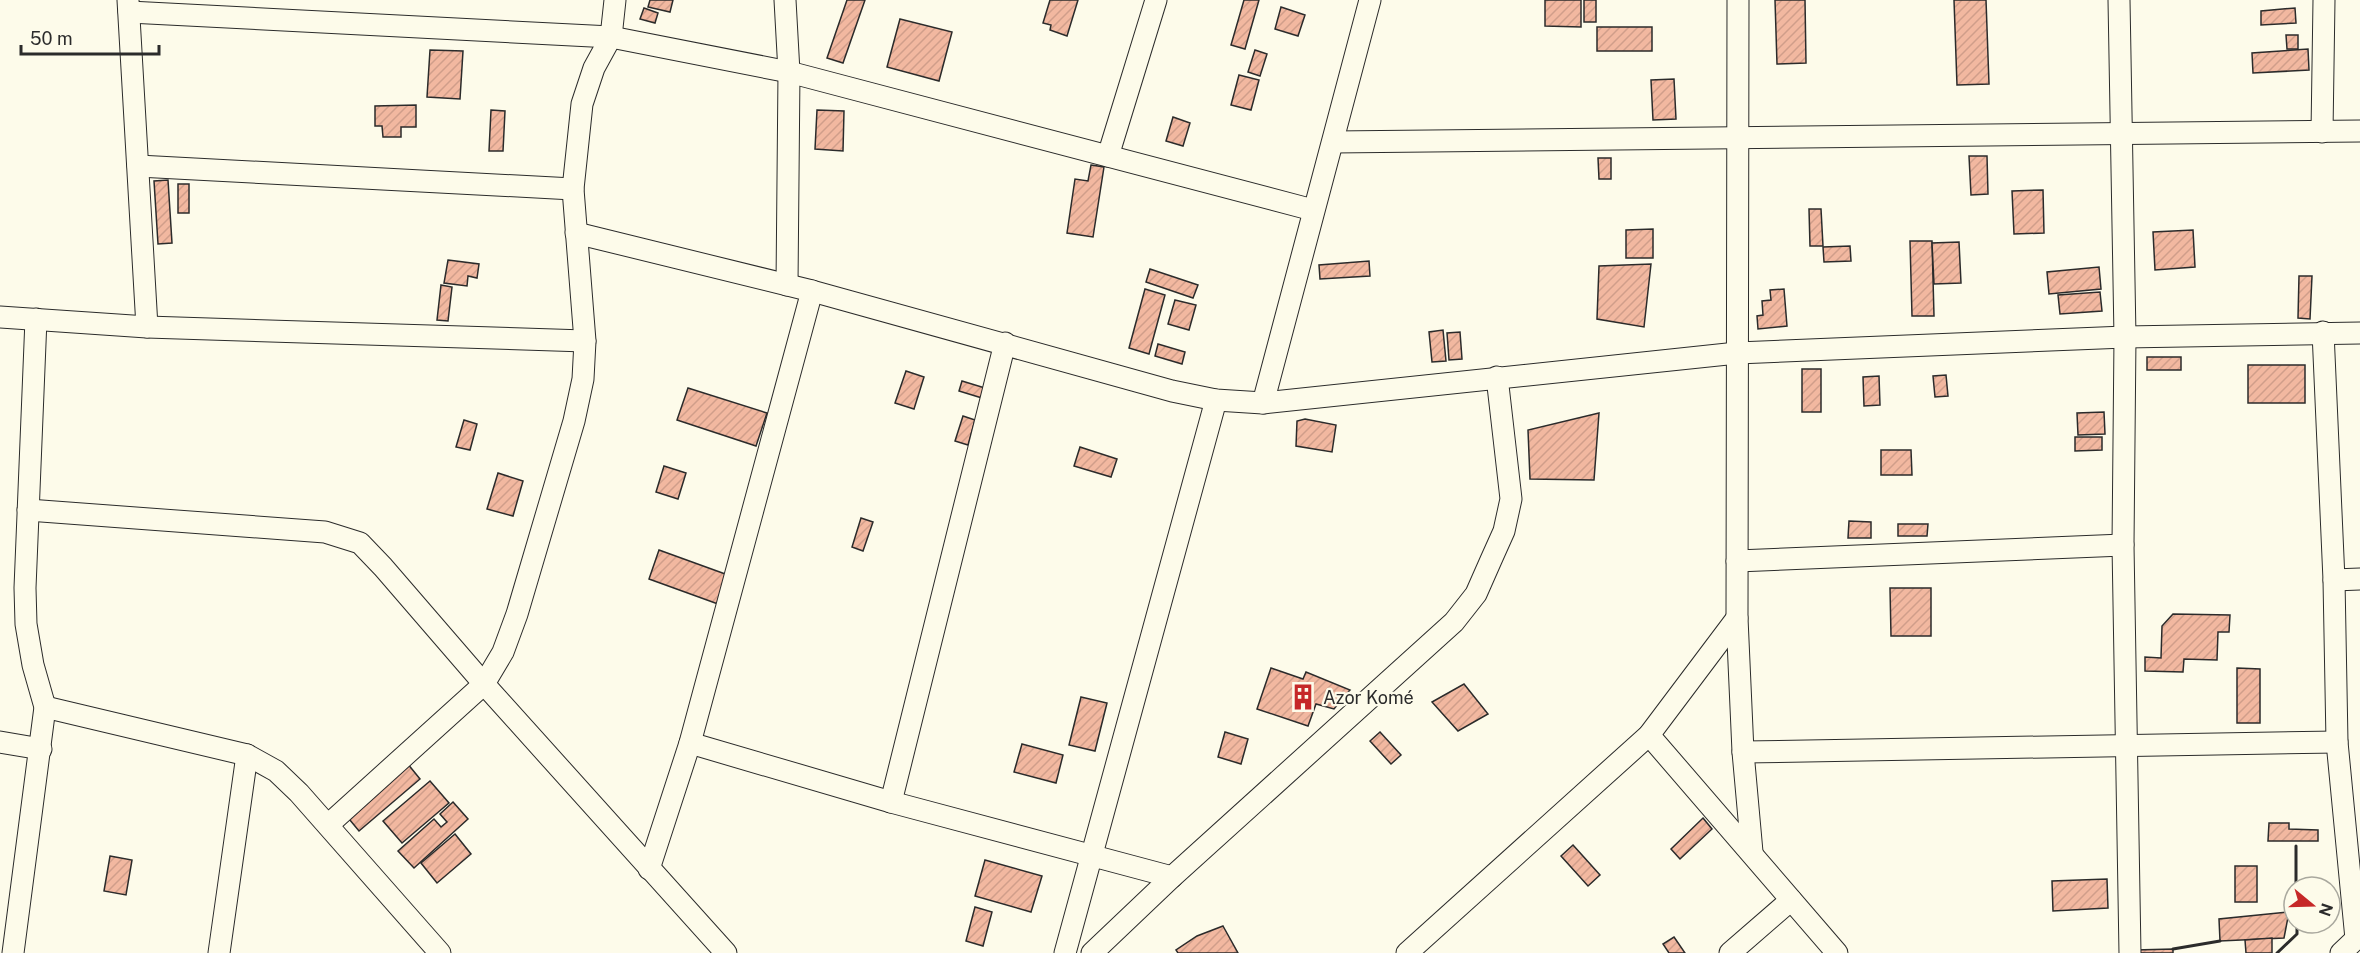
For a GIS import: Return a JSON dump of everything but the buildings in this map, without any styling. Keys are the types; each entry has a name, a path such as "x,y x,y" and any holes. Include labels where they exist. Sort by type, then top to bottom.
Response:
{"street":[{"path":"328,825 484,684 503,652 524,591 574,421 583,379 585,341 573,189 582,104 594,68 611,37 615,0"},
{"path":"785,0 789,72 787,285"},
{"path":"1108,156 1156,0"},
{"path":"1263,403 1312,210 1333,142 1370,0"},
{"path":"1738,0 1737,618 1743,752 1752,852"},
{"path":"2119,0 2125,337 2123,545 2130,953"},
{"path":"2322,132 2324,0"},
{"path":"147,327 129,6 611,37 789,72 1312,210"},
{"path":"1333,142 2360,131"},
{"path":"138,166 573,189"},
{"path":"576,233 812,291 1172,391 1216,400 1263,403 1737,353 2125,337 2360,333"},
{"path":"649,869 690,743 812,291"},
{"path":"0,317 147,327 585,341"},
{"path":"13,953 45,707 33,665 26,624 25,588 36,319"},
{"path":"2323,332 2334,580 2337,742 2352,942"},
{"path":"891,802 1005,343"},
{"path":"1092,953 1172,877 1454,622 1476,594 1504,531 1511,499 1497,377"},
{"path":"1065,953 1216,400"},
{"path":"28,510 325,532 360,543 726,953"},
{"path":"1737,561 2123,545"},
{"path":"2334,580 2360,579"},
{"path":"1407,953 1649,735 1737,618"},
{"path":"45,707 247,755 276,771 328,825 440,953"},
{"path":"1649,735 1837,953"},
{"path":"0,742 41,749"},
{"path":"1743,752 2337,742"},
{"path":"690,743 891,802 1172,877"},
{"path":"219,953 247,755"},
{"path":"1730,953 1791,900"}],"wall":[{"path":"2296,846 2296,875"},
{"path":"2277,953 2296,935"},
{"path":"2173,949 2220,941"}],"place":[{"name":"Azor Komé","path":"1303,697"}]}
